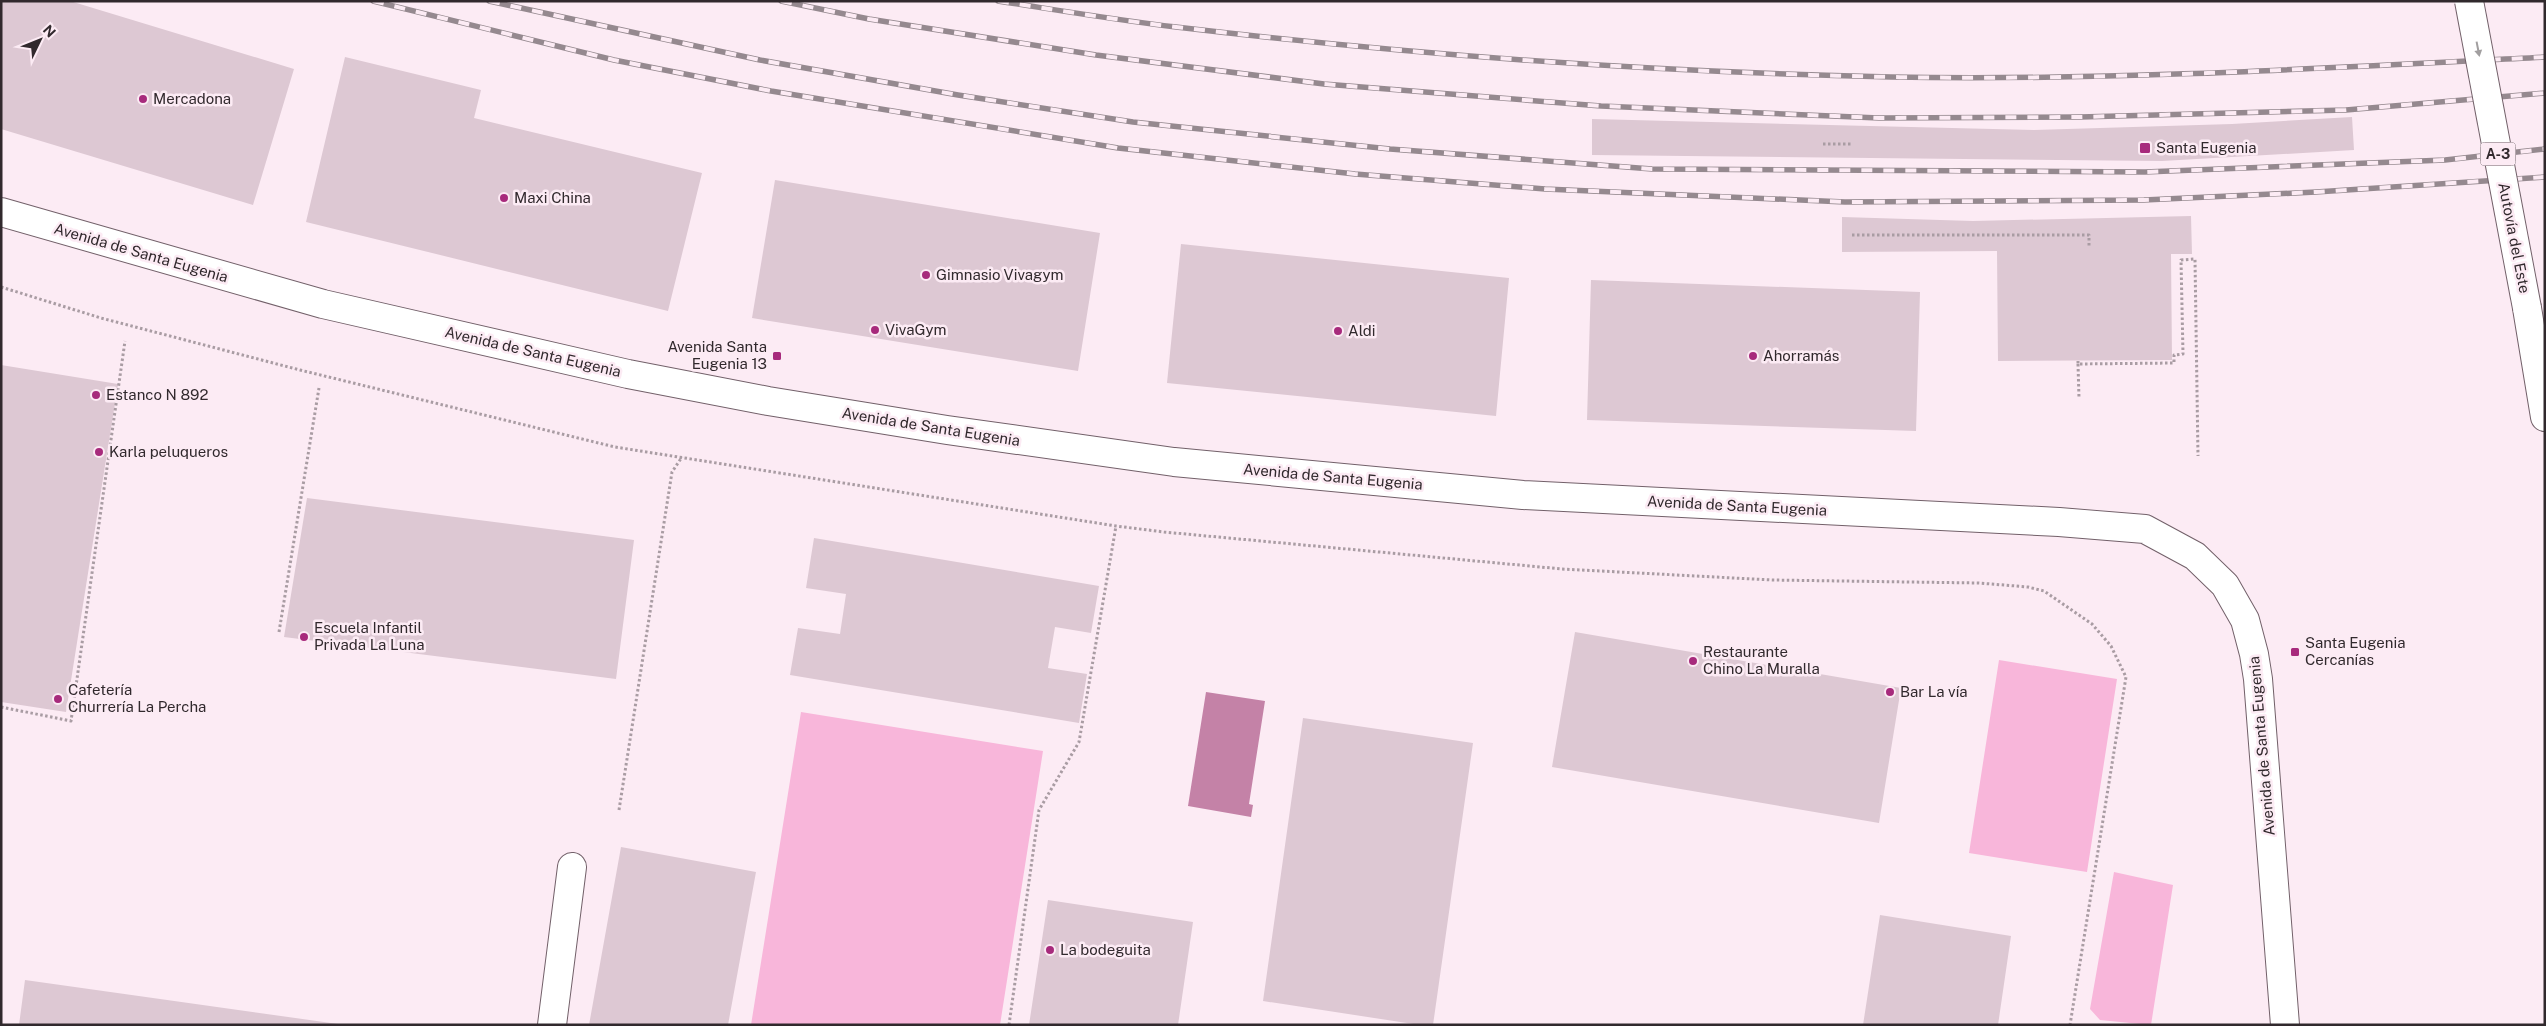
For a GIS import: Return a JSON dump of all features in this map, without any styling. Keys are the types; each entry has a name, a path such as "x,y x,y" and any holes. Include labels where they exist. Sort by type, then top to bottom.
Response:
{"main road":[{"name":"Autovía del Este","path":"2469,1 2528,308 2545,417"},
{"name":"Avenida de Santa Eugenia","path":"1,212 333,306 628,374 768,401 947,430 1174,462 1523,495 2059,522 2146,529 2195,556 2225,585 2245,620 2258,679 2285,1025"},
{"path":"552,1025 572,867"}],"path":[{"path":"1822,144 1854,144"},
{"path":"1852,235 2089,235 2090,247"},
{"path":"2079,398 2078,362 2174,363 2174,355 2183,354 2181,260 2195,259 2198,456"},
{"path":"1,286 101,318 300,370 615,447 1116,526 1562,569 1772,580 2015,585 2044,591 2066,604 2092,624 2111,646 2126,676 2070,1025"},
{"path":"1,708 71,721 125,341"},
{"path":"279,632 319,388"},
{"path":"619,810 672,472 682,457"},
{"path":"1009,1025 1039,810 1079,742 1116,526"}],"shaded area":[{"path":"1999,660 2117,679 2087,872 1969,853"},
{"path":"1206,692 1265,701 1249,804 1253,805 1251,817 1188,806"},
{"path":"801,712 1043,751 1000,1025 751,1025"},
{"path":"2114,872 2173,885 2151,1025 2100,1020 2090,1009"}],"building":[{"name":"Mercadona","path":"1,1 70,1 294,69 253,205 1,129"},
{"name":"Maxi China","path":"345,57 481,90 474,118 702,173 668,311 306,222"},
{"path":"2352,117 2354,150 2162,161 1592,155 1592,119 2034,130 2232,124"},
{"name":"Gimnasio Vivagym","path":"775,180 1100,233 1078,371 752,318"},
{"path":"2191,216 2192,254 2171,254 2172,360 1998,361 1997,251 1842,252 1842,217 1973,221"},
{"name":"Aldi","path":"1181,244 1509,278 1496,416 1167,383"},
{"name":"Ahorramás","path":"1591,280 1920,292 1916,431 1587,420"},
{"path":"1,365 118,384 66,712 1,702"},
{"path":"307,498 634,540 616,679 284,637"},
{"path":"814,538 1099,586 1091,633 1055,627 1048,668 1087,674 1079,723 790,675 798,628 840,634 846,594 806,588"},
{"path":"1575,632 1901,688 1879,823 1552,767"},
{"path":"1303,718 1473,743 1433,1025 1420,1025 1263,1001"},
{"path":"621,847 756,872 728,1025 589,1025"},
{"path":"1048,900 1193,922 1178,1025 1029,1025"},
{"path":"1880,915 2011,936 1998,1025 1863,1025"},
{"path":"25,980 338,1024 338,1025 19,1025"}],"railway":[{"path":"373,1 614,60 771,91 1118,148 1355,174 1545,189 1845,202 2144,200 2316,192 2545,177"},
{"path":"489,1 760,60 958,95 1133,122 1390,149 1652,169 2145,172 2445,160 2545,149"},
{"path":"781,1 869,19 1096,55 1324,84 1601,106 1879,118 2080,117 2346,110 2545,93"},
{"path":"998,1 1154,24 1354,46 1533,61 1801,75 1973,78 2054,77 2300,69 2545,57"}],"place":[{"name":"Mercadona","path":"143,99"},
{"name":"Santa Eugenia","path":"2145,148"},
{"name":"Maxi China","path":"504,198"},
{"name":"Gimnasio Vivagym","path":"926,275"},
{"name":"VivaGym","path":"875,330"},
{"name":"Aldi","path":"1338,331"},
{"name":"Avenida Santa Eugenia 13","path":"777,356"},
{"name":"Ahorramás","path":"1753,356"},
{"name":"Estanco N 892","path":"96,395"},
{"name":"Karla peluqueros","path":"99,452"},
{"name":"Escuela Infantil Privada La Luna","path":"304,637"},
{"name":"Santa Eugenia Cercanías","path":"2295,652"},
{"name":"Restaurante Chino La Muralla","path":"1693,661"},
{"name":"Bar La vía","path":"1890,692"},
{"name":"Cafetería Churrería La Percha","path":"58,699"},
{"name":"La bodeguita","path":"1050,950"}]}
